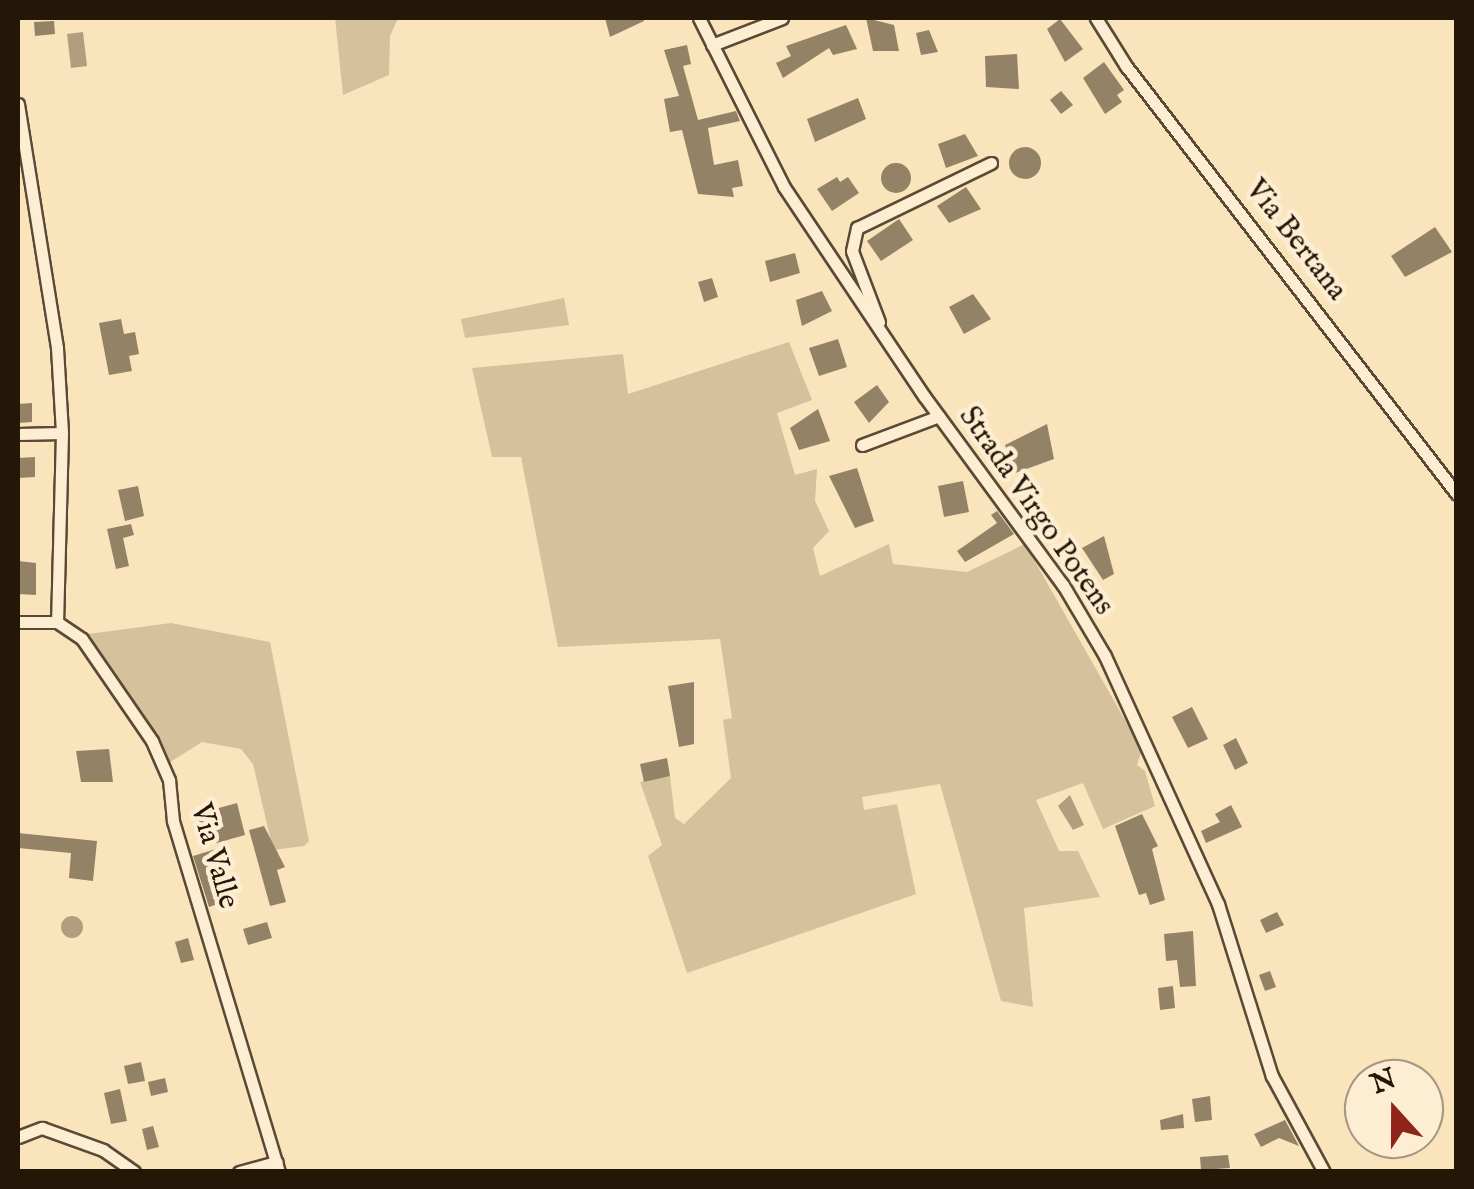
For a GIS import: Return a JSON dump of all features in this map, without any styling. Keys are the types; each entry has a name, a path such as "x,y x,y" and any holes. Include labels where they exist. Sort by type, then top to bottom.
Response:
{"street":[{"name":"Strada Virgo Potens","path":"700,18 771,166 939,416 1063,585 1145,733 1218,904 1272,1076 1324,1172"},
{"path":"712,45 782,18"},
{"name":"Via Bertana","path":"1096,18 1126,66 1456,493"},
{"path":"18,104 57,348 62,432 56,622 18,622"},
{"path":"880,331 854,257 854,232 868,218 991,163"},
{"path":"862,445 939,416"},
{"path":"18,434 62,432"},
{"name":"Via Valle","path":"56,622 82,639 117,682 169,780 173,821 278,1167"},
{"path":"18,1137 42,1128 103,1150 134,1172"},
{"path":"239,1172 278,1167"}],"shaded area":[{"path":"335,18 398,18 390,36 389,75 343,95"},
{"path":"83,32 87,66 71,68 67,34"},
{"path":"564,298 569,325 465,338 461,319"},
{"path":"789,342 812,400 777,413 795,475 817,469 815,501 829,531 813,548 820,576 889,544 893,564 967,572 1025,544 1142,750 1137,765 1145,771 1155,806 1103,829 1083,783 1036,800 1059,851 1078,851 1100,897 1024,908 1033,1007 1001,1001 940,784 862,797 864,810 897,804 916,894 687,973 648,856 662,845 640,782 670,776 675,818 684,824 731,778 723,720 732,718 720,639 558,647 521,457 492,457 472,368 623,354 628,394"},
{"path":"171,623 270,642 309,841 304,846 273,850 253,764 241,749 202,742 167,764 157,735 88,634"},
{"path":"1070,795 1084,825 1073,830 1058,806"},
{"path":"72,916 80,919 80,935 72,938 64,935 61,927 64,919"}],"building":[{"path":"605,18 643,18 644,21 610,37"},
{"path":"866,18 894,25 899,51 873,51"},
{"path":"1060,19 1083,49 1065,62 1047,29"},
{"path":"54,21 55,34 35,36 34,22"},
{"path":"846,25 857,49 833,55 829,48 783,78 776,63 791,56 786,46"},
{"path":"929,30 938,52 921,55 916,33"},
{"path":"687,45 691,64 683,66 698,120 736,111 740,121 708,128 714,165 738,160 743,186 732,188 734,197 698,194 682,130 670,132 664,99 679,96 664,50"},
{"path":"1017,54 1019,89 986,87 985,56"},
{"path":"1104,62 1124,90 1117,95 1122,102 1105,114 1083,78"},
{"path":"1061,91 1073,105 1061,114 1050,100"},
{"path":"858,98 866,119 815,142 807,119"},
{"path":"965,134 978,156 946,168 938,144"},
{"path":"1025,147 1036,152 1041,163 1036,174 1025,179 1014,174 1009,163 1014,152"},
{"path":"896,163 907,167 911,178 907,189 896,193 885,189 881,178 885,167"},
{"path":"837,177 840,182 848,177 859,193 832,211 817,189"},
{"path":"966,187 981,209 949,223 937,206"},
{"path":"899,219 913,240 881,261 867,241"},
{"path":"1435,227 1452,252 1405,277 1391,256"},
{"path":"795,253 800,273 770,282 765,261"},
{"path":"712,278 718,297 704,302 698,282"},
{"path":"822,291 832,311 802,326 796,300"},
{"path":"973,294 991,319 964,334 949,307"},
{"path":"121,319 124,334 135,332 139,354 129,356 132,371 109,375 99,323"},
{"path":"838,339 847,367 819,376 809,348"},
{"path":"877,385 889,402 869,423 854,402"},
{"path":"32,403 32,422 18,423 18,404"},
{"path":"818,409 830,441 799,450 790,428"},
{"path":"1047,424 1054,459 1015,473 1005,445"},
{"path":"35,457 35,477 18,478 18,458"},
{"path":"857,468 874,521 855,528 829,476"},
{"path":"963,481 969,512 944,517 938,486"},
{"path":"138,486 144,516 125,521 118,490"},
{"path":"997,511 1014,534 965,562 957,551 997,523 991,515"},
{"path":"131,524 134,535 123,538 129,566 116,569 107,529"},
{"path":"1104,536 1114,574 1103,580 1082,548"},
{"path":"18,561 36,563 36,595 18,594"},
{"path":"694,682 694,744 679,747 668,686"},
{"path":"1192,707 1208,739 1188,748 1172,717"},
{"path":"1236,738 1248,763 1235,770 1223,745"},
{"path":"109,749 113,782 81,782 76,751"},
{"path":"667,758 670,776 644,782 640,764"},
{"path":"237,803 245,835 206,846 197,814"},
{"path":"1231,805 1242,827 1206,843 1201,831 1220,822 1215,814"},
{"path":"1142,814 1158,846 1152,849 1165,900 1150,905 1146,893 1139,895 1115,826"},
{"path":"264,826 285,867 277,870 286,902 270,906 249,830"},
{"path":"18,833 97,841 93,881 69,878 71,853 18,848"},
{"path":"216,849 230,900 209,907 193,856"},
{"path":"1277,912 1284,925 1266,933 1260,920"},
{"path":"267,922 272,938 248,945 243,929"},
{"path":"1193,931 1196,986 1180,987 1177,960 1166,961 1164,934"},
{"path":"188,938 194,960 181,963 175,942"},
{"path":"1270,971 1276,987 1265,991 1259,975"},
{"path":"1173,986 1175,1008 1160,1010 1158,988"},
{"path":"141,1062 145,1081 128,1084 124,1066"},
{"path":"165,1078 168,1092 151,1096 148,1082"},
{"path":"120,1089 127,1121 111,1124 104,1093"},
{"path":"1210,1096 1212,1120 1195,1122 1192,1099"},
{"path":"1183,1114 1184,1128 1161,1130 1160,1120"},
{"path":"1285,1120 1299,1146 1279,1138 1261,1147 1254,1134"},
{"path":"153,1126 159,1147 147,1150 142,1129"},
{"path":"1228,1155 1230,1168 1201,1170 1200,1157"}]}
